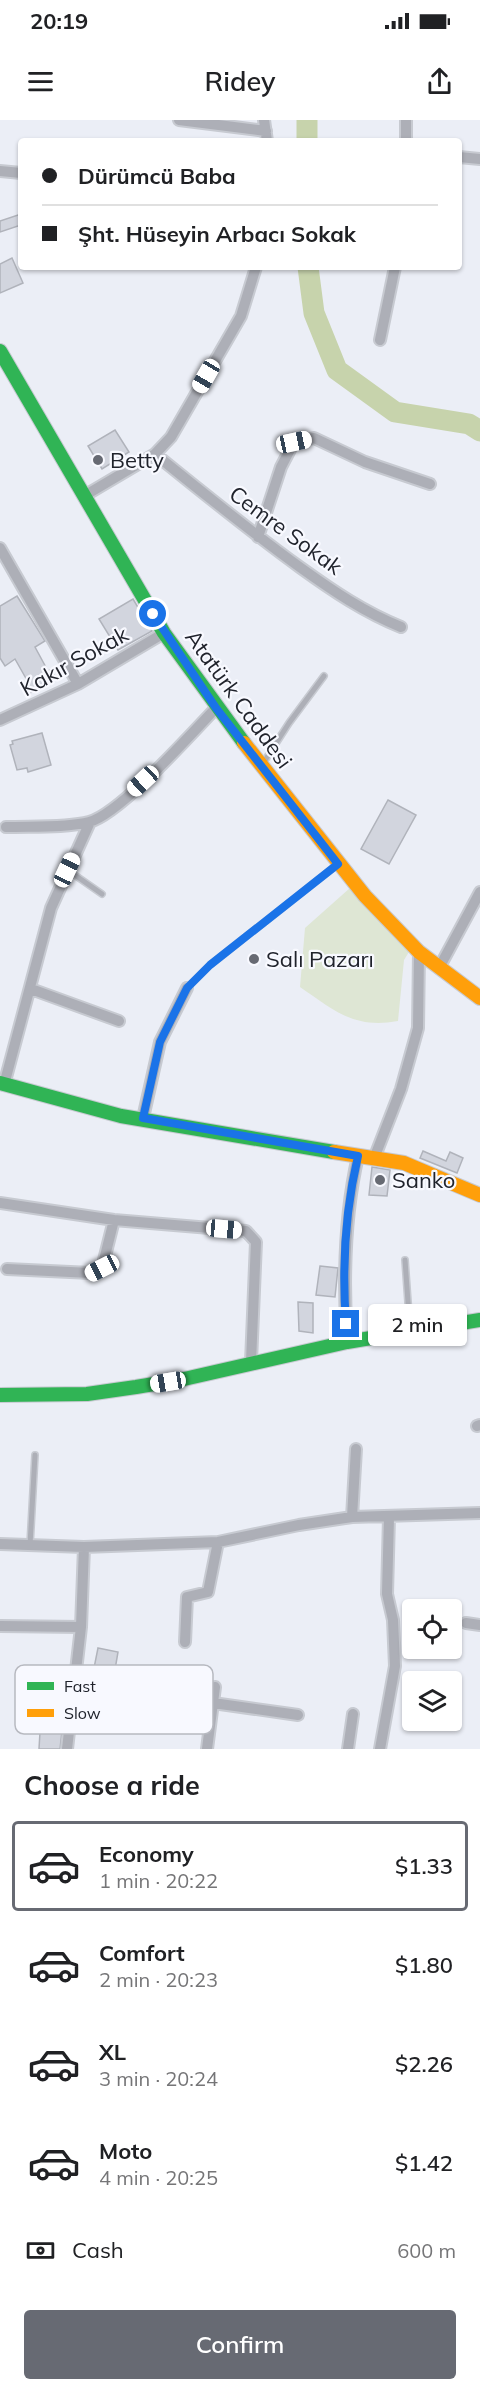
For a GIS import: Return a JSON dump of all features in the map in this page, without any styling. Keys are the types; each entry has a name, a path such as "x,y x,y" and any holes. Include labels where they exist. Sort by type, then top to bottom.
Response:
{"street":[{"path":"179,120 266,131"},
{"path":"406,120 406,138"},
{"path":"462,157 480,159"},
{"path":"0,171 18,173"},
{"path":"84,496 155,454 171,437 241,316 255,270"},
{"path":"380,340 394,270"},
{"name":"Atatürk Caddesi","path":"0,351 164,633 216,708 365,896 419,952 480,998"},
{"path":"258,537 281,467 294,442 314,438 365,462 429,484"},
{"name":"Cemre Sokak","path":"155,454 258,537 371,615 401,627"},
{"path":"0,548 78,684"},
{"name":"Kakır Sokak","path":"0,720 78,684 164,633"},
{"path":"6,827 90,822 120,802 173,754 216,708"},
{"path":"90,822 51,908 31,989 2,1084 77,1106 358,1156 375,1156 408,1165 480,1195"},
{"path":"439,968 480,892"},
{"path":"375,1156 401,1089 418,1028 419,952"},
{"path":"143,1118 160,1042 187,988"},
{"path":"31,989 119,1021"},
{"path":"347,1342 343,1289 350,1190 358,1156"},
{"path":"0,1203 114,1220 246,1231 256,1242 251,1362"},
{"path":"6,1269 91,1273 102,1268 114,1220"},
{"path":"0,1395 87,1394 184,1379 347,1342 480,1320"},
{"path":"352,1517 356,1449"},
{"path":"0,1544 84,1547 218,1542 299,1525 352,1517 480,1513"},
{"path":"380,1749 395,1666 393,1620 387,1594 389,1517"},
{"path":"185,1642 187,1597 207,1592 218,1542"},
{"path":"77,1665 81,1627 84,1547"},
{"path":"466,1623 480,1624"},
{"path":"0,1626 81,1627"},
{"path":"215,1687 213,1703 298,1715"},
{"path":"348,1749 353,1714"},
{"path":"67,1749 69,1734"},
{"path":"207,1749 209,1734"}],"lane":[{"path":"261,766 295,714 324,676"},
{"path":"187,988 210,965 338,864"},
{"path":"67,870 102,894"},
{"path":"405,1260 410,1332"},
{"path":"30,1545 35,1455"}],"green space":[{"path":"350,888 412,947 404,960 398,1021 383,1023 357,1020 335,1010 300,987 305,928"}],"building":[{"path":"18,215 18,226 0,232 0,221"},
{"path":"12,258 23,283 0,293 0,264"},
{"path":"115,430 129,452 102,469 88,446"},
{"path":"17,596 45,641 35,647 48,671 51,669 56,679 30,693 25,683 28,682 15,659 5,666 0,658 0,606"},
{"path":"133,599 152,631 118,650 99,619"},
{"path":"42,733 51,765 28,772 27,768 17,770 10,745 13,744 12,741"},
{"path":"388,800 416,815 389,864 361,849"},
{"path":"423,1151 446,1161 450,1152 463,1158 457,1173 420,1158"},
{"name":"Sanko","path":"372,1167 390,1170 387,1196 369,1195"},
{"path":"320,1266 338,1268 335,1297 316,1295"},
{"path":"298,1302 313,1303 313,1333 299,1331"},
{"path":"98,1648 118,1652 116,1665 95,1665"},
{"path":"40,1734 62,1734 60,1749 39,1749"}],"waterway":[{"path":"307,120 307,138"},
{"path":"308,270 314,313 337,370 395,412 469,424 480,431"}],"traffic: fast":[{"path":"0,351 164,633 244,743"},
{"path":"0,1083 121,1116 334,1152"},
{"path":"0,1395 87,1394 136,1387 184,1379 347,1342 480,1320"}],"traffic: slow":[{"path":"244,743 365,896 419,952 480,998"},
{"path":"334,1152 404,1163 480,1195"}],"place":[{"name":"Betty","path":"98,460"},
{"name":"Salı Pazarı","path":"254,959"},
{"name":"Sanko","path":"380,1180"}],"route":[{"path":"153,614 216,708 338,864 210,965 187,988 160,1042 143,1118 358,1156 350,1190 343,1289 346,1324"}]}
